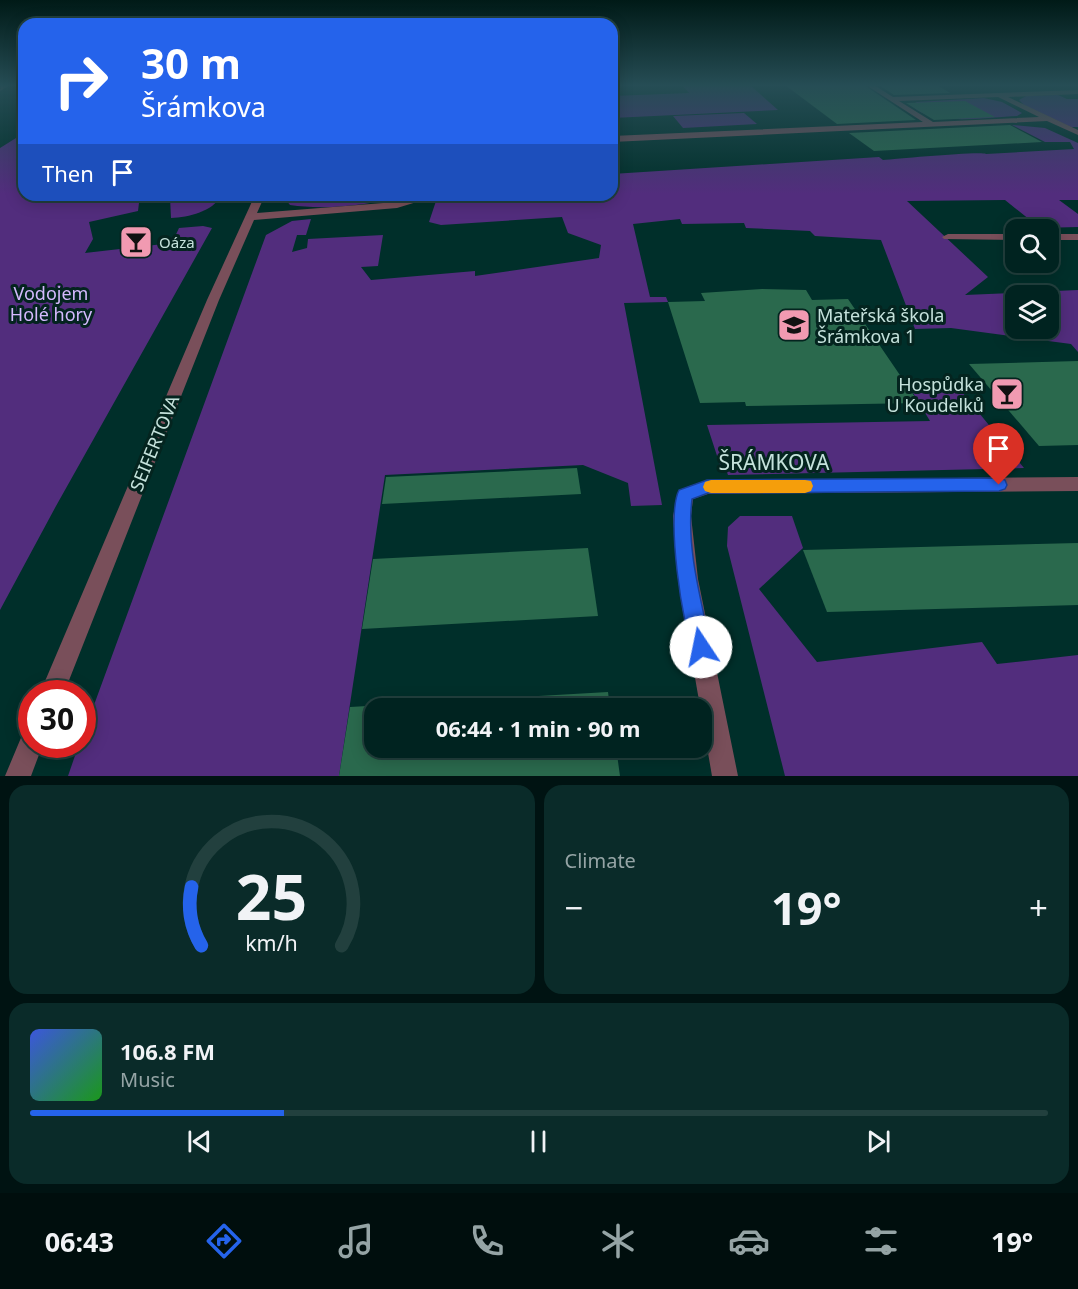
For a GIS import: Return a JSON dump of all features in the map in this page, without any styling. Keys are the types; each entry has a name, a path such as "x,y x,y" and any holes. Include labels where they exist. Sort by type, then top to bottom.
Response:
{"street":[{"path":"927,121 932,124"},
{"path":"618,139 996,121"},
{"path":"1052,121 1078,134"},
{"name":"SEIFERTOVA","path":"57,680 213,300 258,201"},
{"path":"251,217 397,205 410,201"},
{"path":"948,237 1005,237"},
{"path":"1059,237 1078,237"},
{"name":"ŠRÁMKOVA","path":"725,776 688,579 682,516 685,495 707,487 1078,484"},
{"path":"18,776 25,758"}],"green space":[{"path":"677,121 754,121 757,124 683,128"},
{"path":"1059,121 1078,121 1078,127 1071,127"},
{"path":"1012,125 1045,128 1078,143 1078,200 1059,200 1078,214 1078,227 1059,228 1059,219 1029,219 1005,200 907,201 988,277 965,295 1005,293 1005,335 951,328 915,329 881,240 815,236 810,231 746,228 744,223 682,224 680,219 633,224 650,297 666,297 668,302 624,303 662,505 631,506 628,483 583,465 385,475 339,776 68,776 74,758 96,758 96,699 266,235 292,221 311,219 306,235 297,235 292,252 307,248 308,239 383,235 378,266 361,267 371,280 475,271 475,276 599,258 601,245 568,233 562,217 441,225 429,222 436,201 618,201 618,174 879,157 883,160 955,154 1074,149 1070,142 1045,142"},
{"name":"Vodojem Holé hory","path":"18,137 18,201 139,201 138,211 89,222 93,239 85,253 172,243 179,228 203,226 212,228 0,610 0,148"},
{"path":"170,201 218,201 192,215 171,218"},
{"path":"287,201 379,201 332,207 290,205"},
{"path":"1078,290 1078,352 1071,344 1034,339 1059,339 1059,291"},
{"path":"962,392 1024,468 728,475 725,467 717,465 720,465 707,425 930,421 913,393"},
{"path":"740,516 792,516 803,548 759,589 817,662 982,642 997,664 1078,655 1078,776 785,776 727,546 728,527"}],"building":[{"path":"833,121 892,121 837,124"},
{"path":"1010,125 1042,142 874,151 849,133"},
{"path":"762,289 806,290 812,300 848,299 919,403 746,406 745,402 700,403 668,302 705,301 701,293"},
{"path":"1078,361 1078,445 1039,446 969,364"},
{"path":"577,468 581,494 382,504 386,477"},
{"path":"1078,543 1078,605 827,612 803,550"},
{"path":"588,548 598,616 362,629 373,559"},
{"path":"608,692 609,698 505,698"},
{"path":"364,706 364,758 618,758 620,776 339,776 350,707"}],"slow traffic":[{"path":"711,487 805,486"}],"place":[{"name":"Oáza","path":"136,242"},
{"name":"Mateřská škola Šrámkova 1","path":"794,325"},
{"name":"Hospůdka U Koudelků","path":"1007,394"}],"route":[{"path":"701,647 688,579 682,516 685,495 707,487 999,485"}]}
